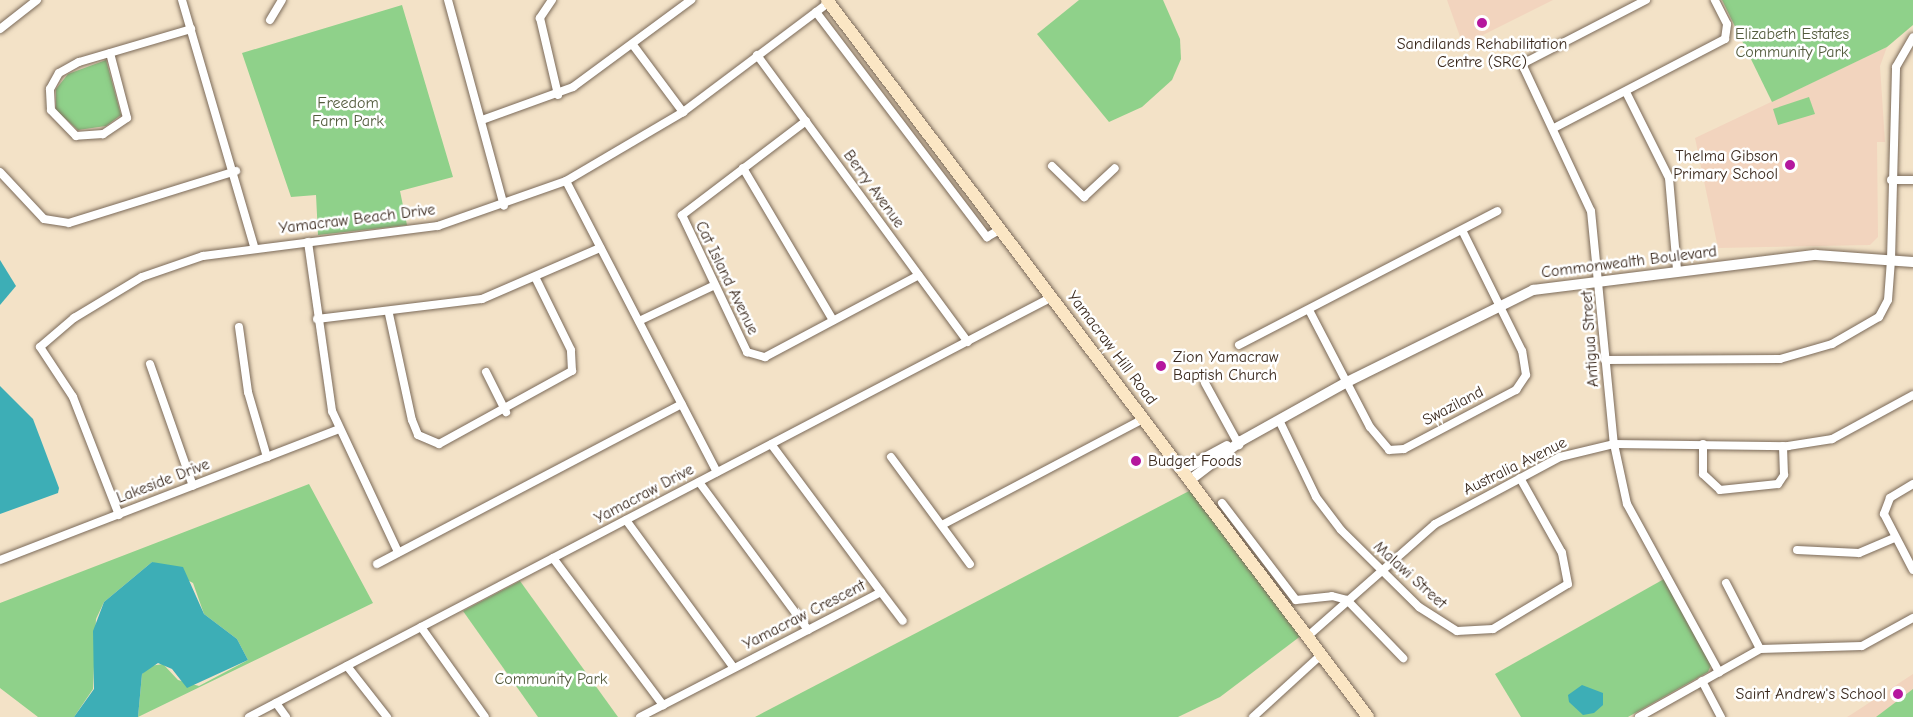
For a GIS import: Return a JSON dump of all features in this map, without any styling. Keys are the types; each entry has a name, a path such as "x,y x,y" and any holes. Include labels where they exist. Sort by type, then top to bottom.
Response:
{"main road":[{"name":"Yamacraw Hill Road","path":"827,1 1368,717"}],"street":[{"path":"0,29 36,0"},
{"path":"182,0 236,171 254,246"},
{"path":"270,20 282,0"},
{"path":"447,0 504,206"},
{"path":"552,0 540,18 558,96"},
{"path":"482,120 558,96 633,45 691,0"},
{"name":"Antigua Street","path":"1646,0 1522,64 1585,190 1601,278 1605,360 1614,444 1627,504 1719,672"},
{"path":"1554,128 1725,39 1727,24 1715,0"},
{"name":"Yamacraw Beach Drive","path":"118,514 73,397 40,347 96,303 142,276 203,256 254,246 308,242 438,226 504,206 566,181 683,112 816,12 827,1"},
{"path":"816,12 987,237 1001,229"},
{"path":"110,53 127,118 103,134 76,136 54,117 52,82 71,66 110,53 191,29"},
{"path":"1605,360 1808,355 1879,317 1888,300 1891,260 1891,180 1896,67 1913,37"},
{"path":"633,45 683,112"},
{"name":"Berry Avenue","path":"757,55 968,342"},
{"path":"1626,92 1669,178 1677,269"},
{"name":"Cat Island Avenue","path":"806,121 682,215 713,286 754,357 765,357 919,275"},
{"path":"919,147 932,138"},
{"path":"1052,166 1084,196 1114,168"},
{"path":"743,168 833,320"},
{"path":"0,172 44,219 69,223 236,171"},
{"path":"1891,180 1913,180"},
{"path":"566,181 717,472"},
{"path":"1239,345 1497,211"},
{"name":"Swaziland","path":"1309,310 1383,446 1404,449 1521,386 1525,360 1501,304 1462,230"},
{"path":"308,242 316,319 337,430 398,552"},
{"path":"316,319 389,314 482,299 536,279 600,248"},
{"name":"Commonwealth Boulevard","path":"1187,475 1239,442 1347,382 1501,304 1545,287 1677,269 1816,255 1913,262"},
{"path":"389,314 406,403 418,435 427,443 452,441 506,412 572,371 571,350 536,279"},
{"path":"639,321 713,286"},
{"name":"Yamacraw Drive","path":"249,717 1052,297"},
{"path":"239,327 248,392 267,457"},
{"path":"150,364 193,486"},
{"path":"486,372 506,412"},
{"path":"1204,383 1239,442"},
{"name":"Australia Avenue","path":"1308,636 1435,524 1560,457 1614,444 1783,446 1832,438 1913,395"},
{"path":"377,564 681,404"},
{"path":"942,525 1144,418"},
{"name":"Malawi Street","path":"1279,420 1316,497 1381,570 1447,627 1467,632 1493,629 1562,591 1570,580 1569,568 1520,478"},
{"name":"Lakeside Drive","path":"0,560 337,430"},
{"name":"Yamacraw Crescent","path":"640,717 881,592 771,444"},
{"path":"1702,444 1703,474 1720,490 1778,484 1784,475 1783,446"},
{"path":"891,457 970,564"},
{"path":"699,482 808,630"},
{"path":"1913,484 1890,498 1884,508 1895,538 1913,570"},
{"path":"1222,503 1296,600 1332,596 1347,600 1403,658"},
{"path":"626,520 734,668"},
{"path":"1797,550 1859,553 1895,538"},
{"path":"553,558 663,705"},
{"path":"1726,583 1760,649"},
{"path":"881,592 903,621"},
{"path":"1639,717 1760,649 1862,646 1913,618"},
{"path":"421,627 485,717"},
{"path":"1253,717 1322,654"},
{"path":"347,666 387,717"},
{"path":"1702,681 1721,717"},
{"path":"276,703 286,717"}],"shaded area":[{"name":"Sandilands Rehabilitation Centre (SRC)","path":"1447,0 1553,0 1463,45"},
{"name":"Thelma Gibson Primary School","path":"1887,47 1880,66 1885,142 1877,142 1878,237 1870,245 1718,248 1695,138"},
{"name":"Saint Andrew's School","path":"1913,674 1913,717 1847,717 1852,714"}],"green space":[{"path":"1079,0 1163,0 1180,39 1181,59 1172,80 1142,107 1109,122 1037,34"},
{"name":"Elizabeth Estates Community Park","path":"1722,0 1913,0 1913,25 1887,47 1772,102"},
{"name":"Freedom Farm Park","path":"402,5 453,177 400,191 407,225 318,235 316,195 291,197 242,53"},
{"path":"106,60 121,115 106,126 78,130 56,110 56,89 68,74"},
{"path":"1809,97 1815,114 1778,125 1773,109"},
{"path":"309,484 373,603 138,717 142,674 150,666 163,664 178,680 199,686 248,660 237,639 204,614 193,583 152,562 104,602 96,619 93,689 74,717 38,717 0,688 0,603"},
{"path":"1191,490 1302,635 1220,697 1178,717 755,717"},
{"path":"1664,579 1712,663 1708,672 1628,717 1521,717 1495,674"},
{"name":"Community Park","path":"520,581 618,717 538,717 463,611"},
{"path":"1913,689 1913,717 1876,717"}],"water":[{"path":"0,260 16,286 0,305"},
{"path":"0,386 33,419 59,488 58,493 0,514"},
{"path":"152,562 183,567 204,614 237,639 248,660 187,688 172,669 158,663 142,674 138,717 74,717 94,689 93,631 104,602"},
{"path":"1582,685 1603,693 1603,705 1594,713 1583,715 1569,702 1568,695"}],"place":[{"name":"Sandilands Rehabilitation Centre (SRC)","path":"1482,23"},
{"name":"Thelma Gibson Primary School","path":"1790,165"},
{"name":"Zion Yamacraw Baptish Church","path":"1161,366"},
{"name":"Budget Foods","path":"1136,461"},
{"name":"Saint Andrew's School","path":"1898,694"}]}
